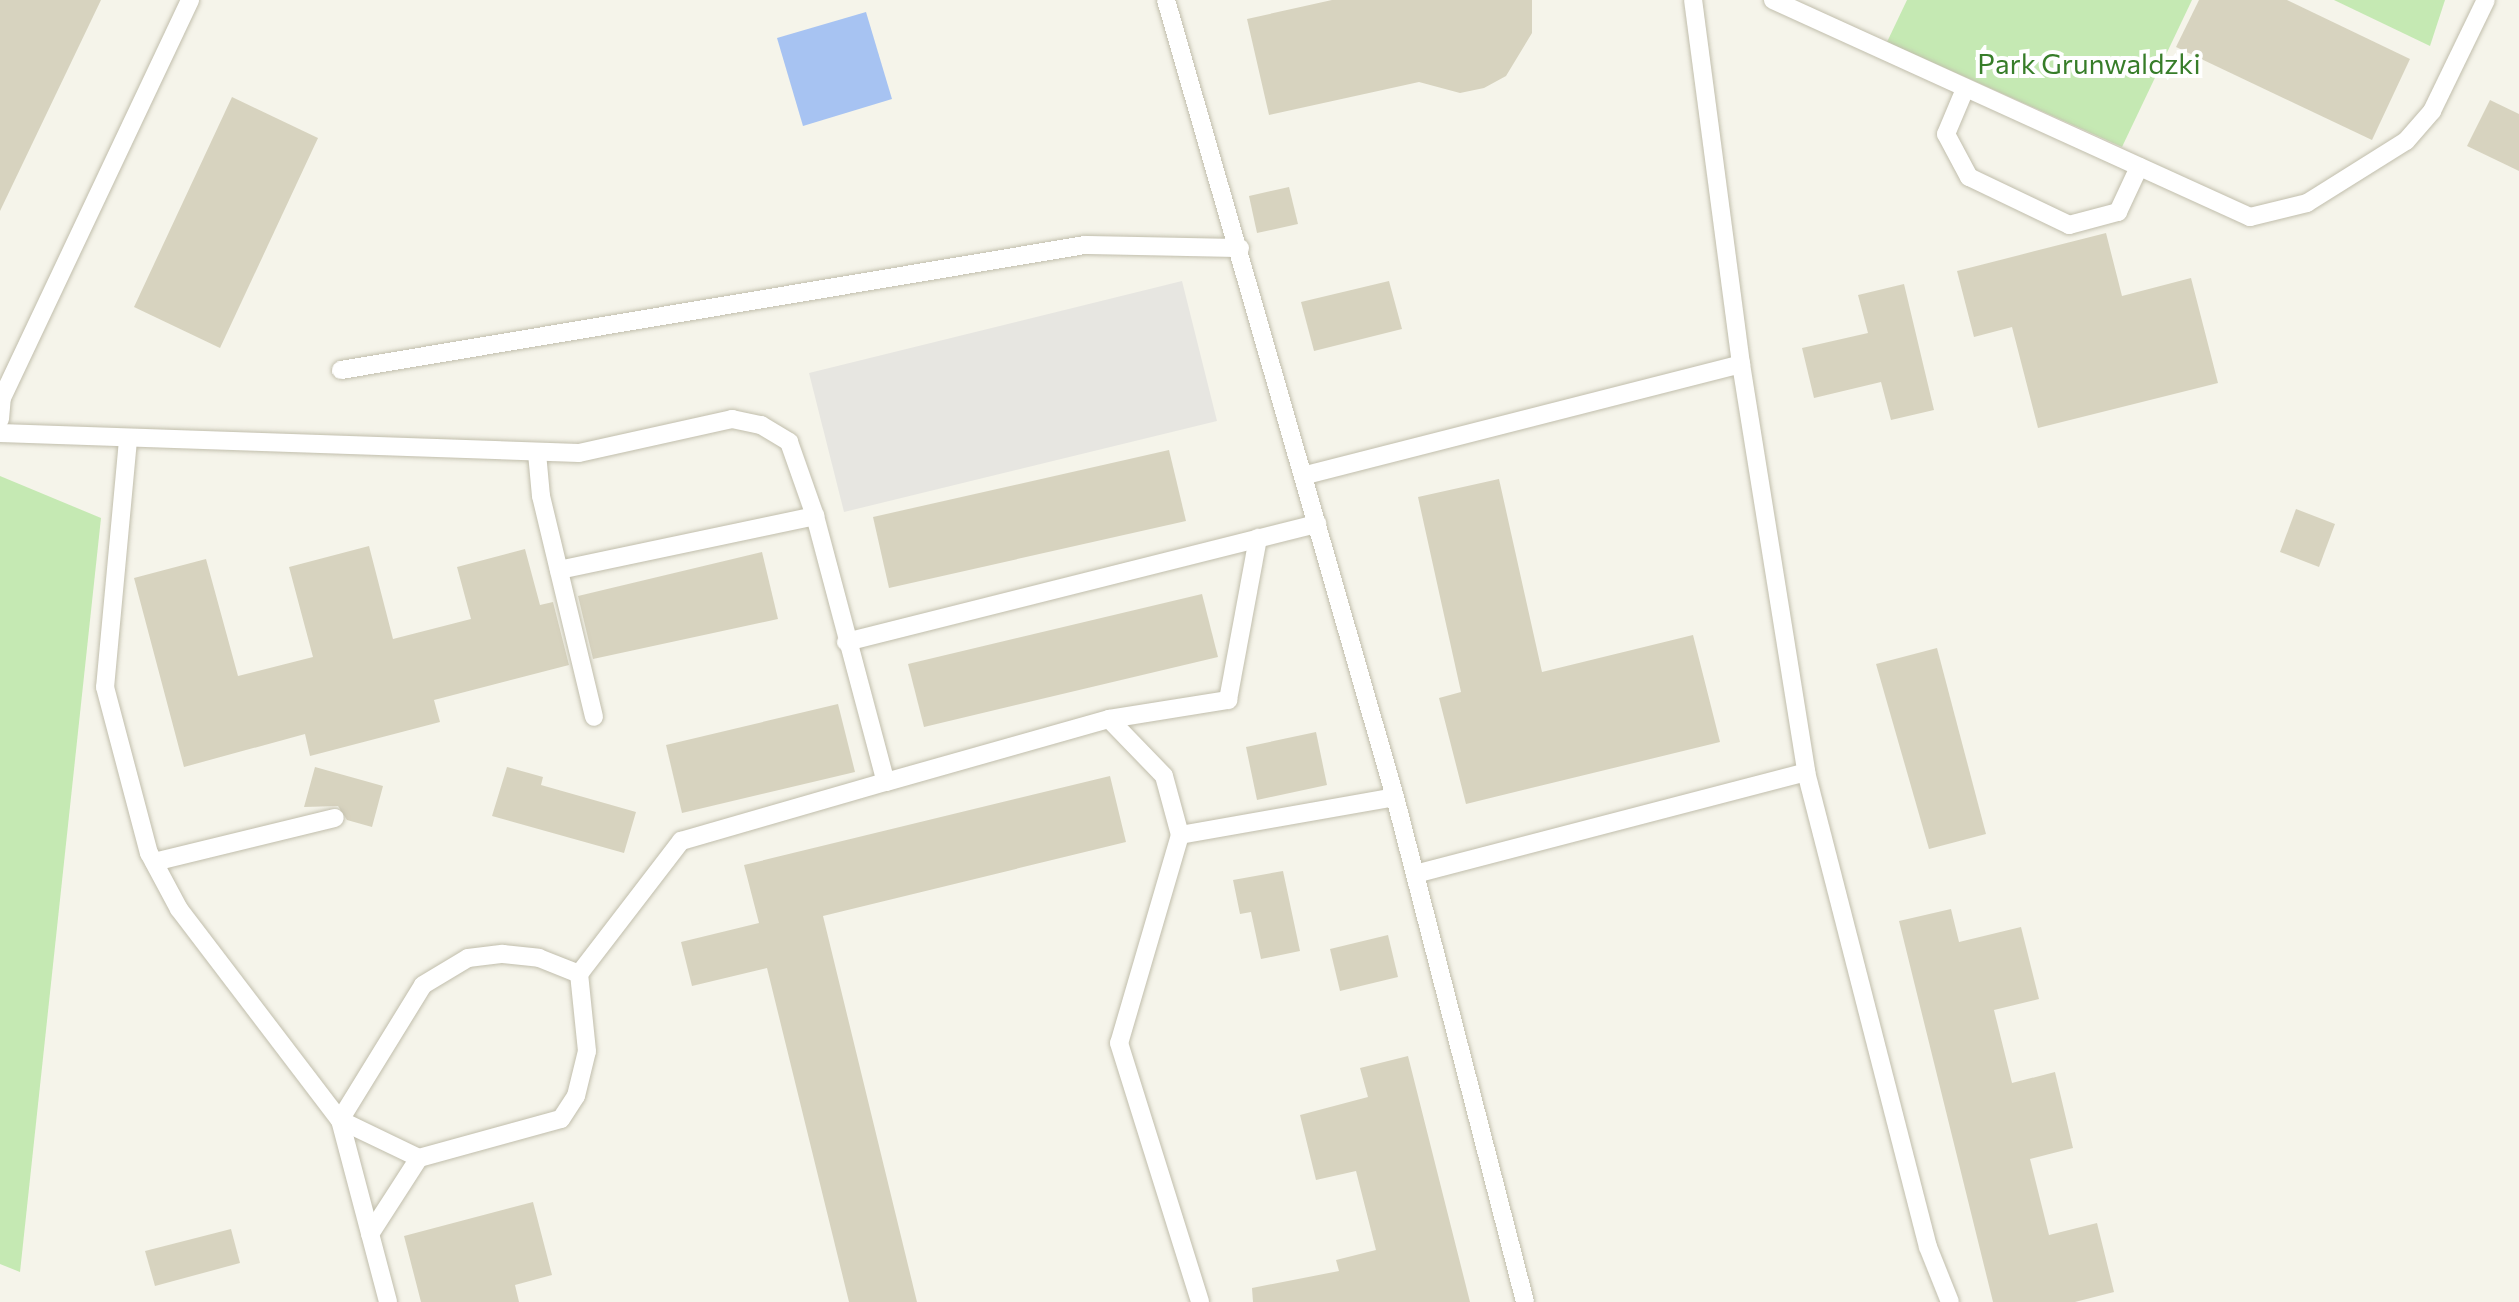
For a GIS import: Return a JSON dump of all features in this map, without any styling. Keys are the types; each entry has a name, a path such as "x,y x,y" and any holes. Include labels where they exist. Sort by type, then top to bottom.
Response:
{"lane":[{"path":"0,419 2,398 190,0"},
{"path":"1166,0 1420,873 1526,1302"},
{"path":"1693,0 1741,364 1806,772 1928,1247 1950,1302"},
{"path":"1773,0 2250,217 2307,203 2359,175 2419,126 2486,0"},
{"path":"1965,89 1946,134 1969,178 2069,225 2118,212 2139,168"},
{"path":"340,370 1084,245 1240,248"},
{"path":"1306,475 1741,364"},
{"path":"0,433 579,453 732,419 761,425 789,442 815,516 886,782"},
{"path":"128,440 105,687 154,862 179,909 340,1120 388,1302"},
{"path":"537,453 559,570 594,717"},
{"path":"559,570 815,516"},
{"path":"846,642 1317,524"},
{"path":"340,1120 419,1158 561,1119 576,1096 587,1051 580,974 681,841 1109,719 1228,700 1258,538"},
{"path":"1109,719 1164,776 1180,835 1120,1042 1200,1302"},
{"path":"1420,873 1806,772"},
{"path":"1180,835 1395,797"},
{"path":"154,862 335,818"},
{"path":"340,1120 423,985 468,958 503,954 539,958 580,974"},
{"path":"370,1234 419,1158"}],"green space":[{"name":"Park Grunwaldzki","path":"1907,0 2192,0 2122,147 1887,42"},
{"path":"2334,0 2445,0 2430,46"},
{"path":"0,476 101,518 20,1272 0,1264"}],"shaded area":[{"path":"1182,281 1217,421 844,512 809,373"}],"water":[{"path":"866,12 892,99 803,126 777,38"}],"building":[{"path":"0,0 101,0 0,211"},
{"path":"1332,0 1532,0 1532,33 1506,76 1484,88 1460,93 1419,82 1269,115 1247,19"},
{"path":"2199,0 2287,0 2410,59 2372,140 2176,47"},
{"path":"232,97 318,138 220,348 134,307"},
{"path":"2490,100 2519,114 2519,171 2467,146"},
{"path":"1289,187 1298,224 1257,233 1249,196"},
{"path":"2106,233 2122,296 2191,278 2218,383 2038,428 2012,327 1974,337 1957,271"},
{"path":"1389,281 1402,329 1314,351 1301,302"},
{"path":"1904,284 1934,410 1891,420 1881,382 1814,398 1802,348 1868,333 1858,295"},
{"path":"1169,450 1186,521 889,588 873,517"},
{"path":"1499,479 1542,672 1693,635 1720,742 1466,804 1439,698 1461,692 1418,497"},
{"path":"2296,509 2335,524 2319,567 2280,552"},
{"path":"369,546 393,639 471,619 457,567 525,549 540,605 553,602 569,665 434,700 440,722 310,756 305,734 184,767 134,578 206,559 238,676 313,657 289,567"},
{"path":"762,552 778,619 593,659 578,596"},
{"path":"1202,594 1218,657 924,727 908,664"},
{"path":"1937,648 1986,834 1929,849 1876,664"},
{"path":"838,704 855,772 682,813 666,745"},
{"path":"1316,732 1327,785 1257,800 1246,747"},
{"path":"315,767 383,786 372,827 347,820 338,806 304,807"},
{"path":"507,767 543,777 541,785 636,812 624,853 492,816"},
{"path":"1110,776 1126,842 823,916 917,1302 849,1302 767,968 692,986 681,942 759,923 744,865"},
{"path":"1283,871 1300,951 1261,959 1251,912 1240,914 1233,880"},
{"path":"1951,909 1959,942 2021,927 2039,999 1994,1010 2012,1083 2055,1072 2073,1148 2030,1159 2049,1235 2097,1223 2114,1292 2075,1302 1993,1302 1899,921"},
{"path":"1388,935 1398,977 1340,991 1330,949"},
{"path":"1408,1056 1470,1302 1253,1302 1252,1288 1339,1271 1336,1260 1376,1250 1356,1171 1316,1180 1300,1115 1368,1097 1360,1068"},
{"path":"533,1202 552,1275 515,1285 519,1302 421,1302 404,1236"},
{"path":"231,1229 240,1263 155,1286 145,1251"}]}
